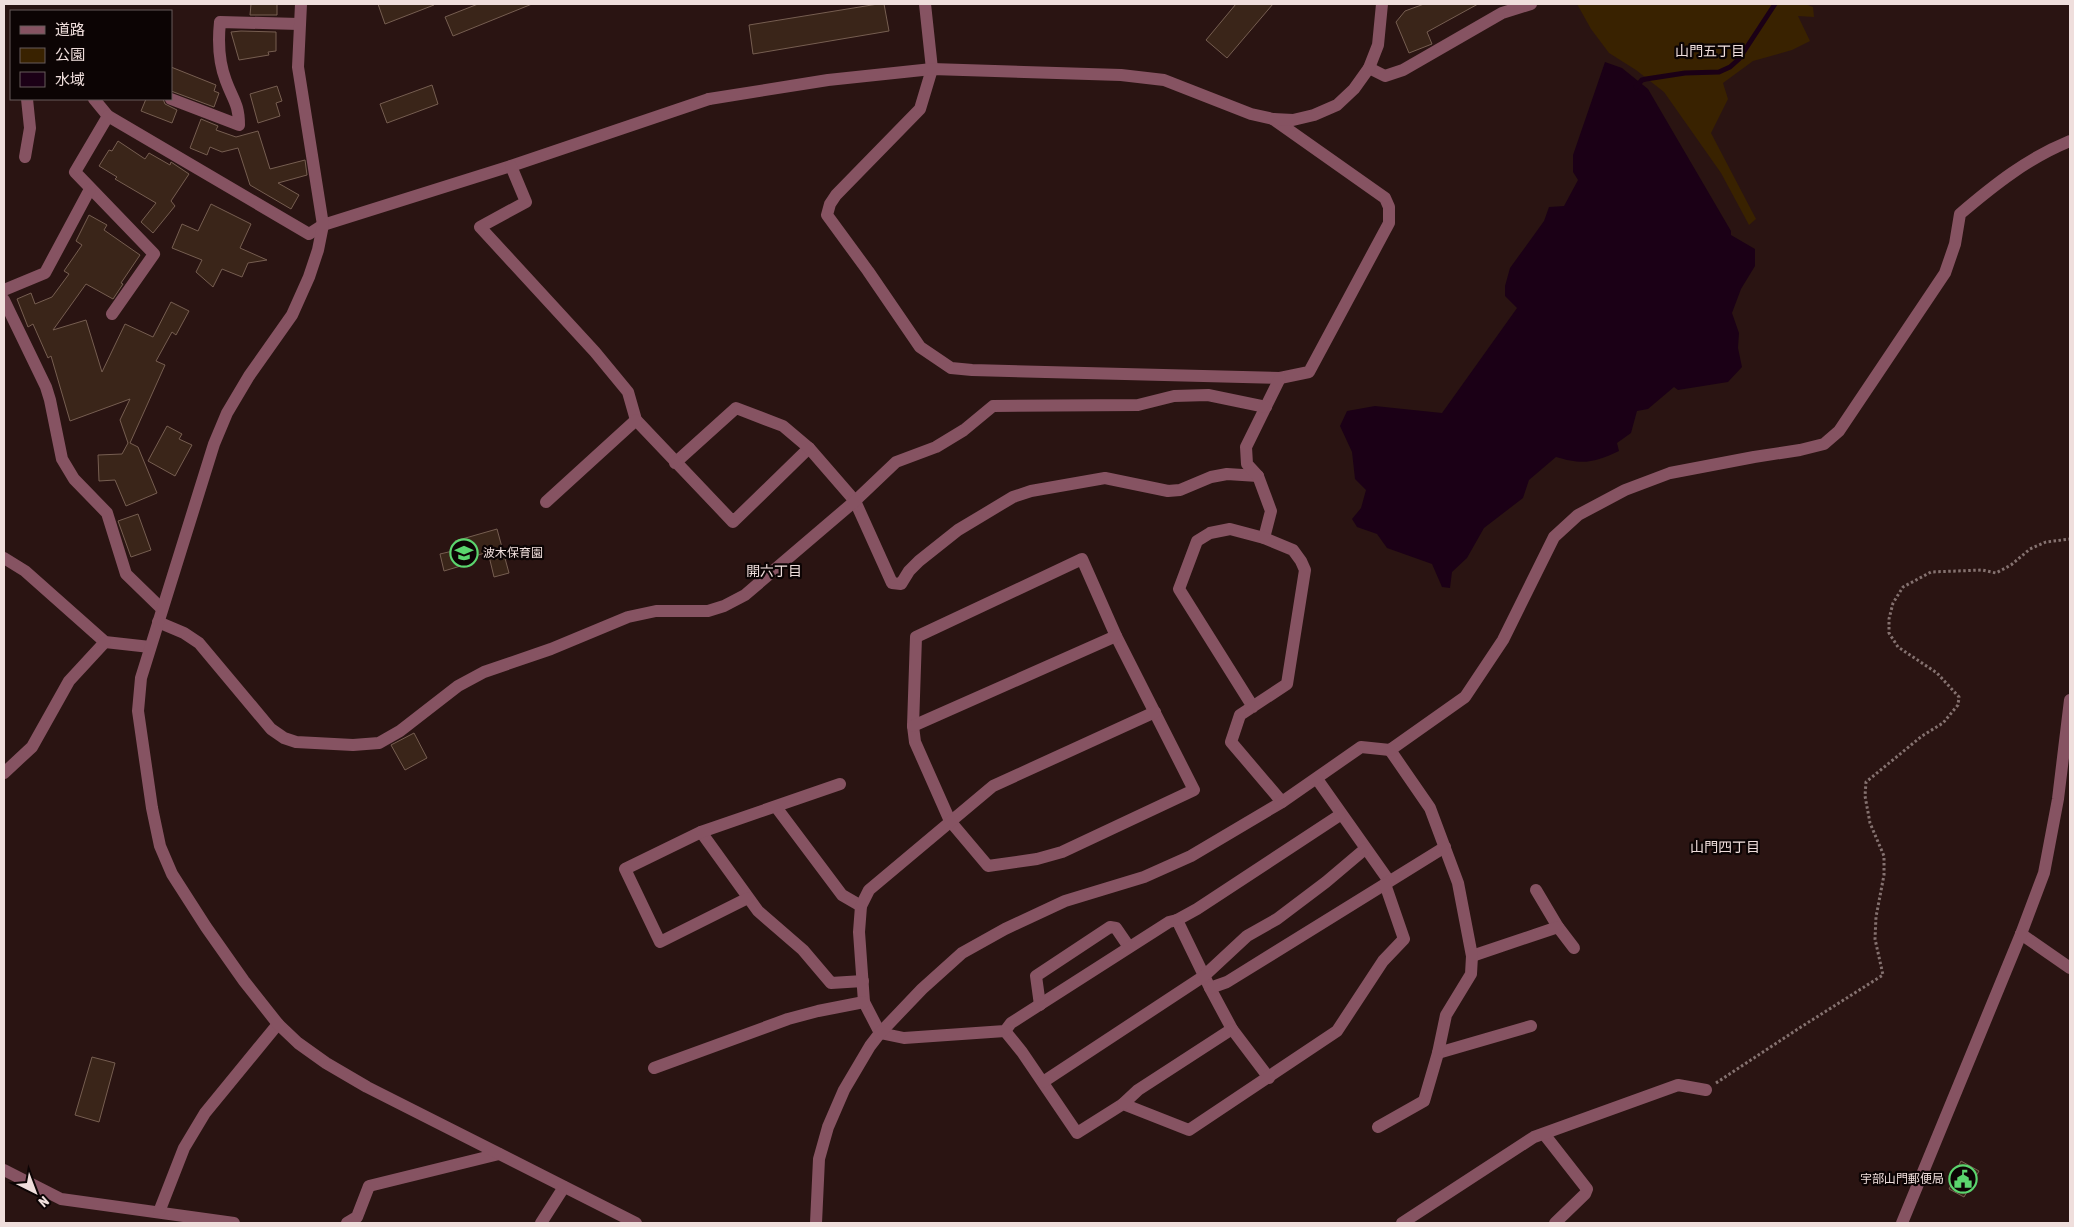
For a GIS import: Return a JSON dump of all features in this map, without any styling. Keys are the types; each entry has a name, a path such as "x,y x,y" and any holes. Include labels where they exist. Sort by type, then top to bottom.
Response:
{"street":[{"path":"301,4 298,67 323,225 309,277 292,315 249,376 227,413 214,444 141,678 138,711 152,808 160,846 172,874 206,928 278,1024 298,1043 326,1064 636,1223"},
{"path":"925,4 932,69 920,109 836,195 830,204 827,215 920,347 952,368 1280,378 1309,372 1389,223 1390,207 1385,198 1273,119"},
{"path":"95,100 108,116 309,234 323,225 511,166 709,99 828,80 932,69 1121,74 1164,80 1251,114 1273,119 1293,120 1314,115 1337,104 1354,89 1369,68 1378,45 1382,4"},
{"path":"1369,68 1385,76 1403,70 1502,13 1531,4"},
{"path":"172,99 239,126 239,112 234,96 226,81 221,59 220,22 299,24"},
{"path":"25,158 30,128 27,100"},
{"path":"108,116 75,172 154,254 112,314"},
{"path":"816,1223 819,1159 828,1126 844,1090 880,1033 922,989 962,953 1005,929 1065,902 1144,876 1191,856 1317,780 1361,747 1390,750 1465,697 1503,640 1554,537 1578,515 1625,490 1670,473 1824,444 1839,430 1945,273 1955,244 1960,214 2004,177 2055,147 2070,141"},
{"path":"511,166 526,202 480,226 595,352 628,392 636,420 733,522 809,448"},
{"path":"4,290 45,273 90,188"},
{"path":"4,300 46,387 62,459 74,479 107,513 126,574 162,609"},
{"path":"1264,538 1271,511 1258,476 1246,464 1246,447 1280,378"},
{"path":"158,622 184,633 199,643 271,729 284,738 313,744 353,745 379,743 400,731 458,686 484,672 551,649 628,617 656,611 708,611 724,606 745,595 855,501 896,462 936,447 964,430 993,406 1138,405 1174,396 1208,395 1266,406"},
{"path":"675,463 736,408 783,426 809,448 855,501 892,584 901,584 909,571 919,561 958,530 1014,497 1030,491 1105,478 1168,492 1180,490 1211,477 1227,474 1258,476"},
{"path":"546,502 636,420"},
{"path":"1253,707 1179,589 1197,541 1210,533 1230,529 1264,538 1293,550 1305,570 1287,684 1240,716 1231,742 1282,802"},
{"path":"4,558 25,571 105,642 150,647"},
{"path":"1082,559 1116,636 1155,712 1194,790 1062,852 988,866 950,821 915,742 913,726 916,637 1082,559"},
{"path":"913,726 1116,636"},
{"path":"4,773 32,747 69,681 105,642"},
{"path":"1902,1223 2021,934 2044,873 2058,799 2070,700"},
{"path":"880,1033 864,1002 859,932 861,906 869,890 993,786 1155,712"},
{"path":"1378,1126 1424,1101 1438,1053 1446,1015 1471,974 1472,956 1458,883 1430,808 1390,750"},
{"path":"1123,1104 1189,1130 1338,1031 1383,961 1404,939 1387,882 1317,780"},
{"path":"748,898 660,942 625,869 701,832 840,784"},
{"path":"776,807 842,895 861,906"},
{"path":"880,1033 904,1038 1005,1031 1011,1023 1169,922 1177,920 1340,815"},
{"path":"701,832 748,898 771,924 783,931 803,950 831,983 863,981"},
{"path":"1210,988 1227,982 1445,847"},
{"path":"1043,1082 1204,976 1247,936 1277,919 1326,882 1365,848"},
{"path":"1536,890 1558,927 1574,948"},
{"path":"1177,920 1232,1029 1268,1078"},
{"path":"1040,1005 1036,976 1110,927 1116,928 1129,947"},
{"path":"1472,956 1558,927"},
{"path":"2021,934 2070,968"},
{"path":"654,1068 788,1019 864,1002"},
{"path":"159,1212 184,1148 205,1113 278,1024"},
{"path":"1438,1053 1531,1026"},
{"path":"1005,1031 1043,1082 1077,1133 1123,1104 1138,1090 1232,1029"},
{"path":"1402,1223 1534,1137 1678,1084 1706,1090"},
{"path":"1544,1134 1588,1189 1555,1223"},
{"path":"347,1223 357,1216 369,1186 499,1154"},
{"path":"4,1170 61,1200 234,1223"},
{"path":"541,1223 564,1186"}],"path":[{"path":"1706,1090 1800,1027 1883,975 1874,939 1884,874 1884,856 1870,823 1866,782 1922,736 1943,723 1958,705 1959,697 1937,673 1898,646 1889,633 1889,619 1893,603 1903,587 1931,572 1982,570 1996,573 2011,565 2030,549 2046,542 2070,539"}],"green space":[{"path":"1577,4 1805,4 1813,7 1814,17 1798,16 1810,41 1792,50 1753,61 1723,83 1728,99 1711,133 1756,219 1749,225 1721,173 1664,92 1636,70 1609,53 1591,29"}],"water":[{"path":"1605,62 1622,68 1648,89 1731,231 1731,235 1755,249 1755,266 1741,289 1732,313 1739,333 1738,348 1742,367 1728,382 1678,390 1674,387 1648,409 1637,411 1631,433 1617,443 1619,451 1588,462 1556,457 1529,480 1523,498 1484,528 1467,558 1452,572 1450,588 1442,587 1432,564 1387,548 1377,534 1357,527 1352,519 1361,508 1366,490 1355,479 1352,452 1340,426 1347,411 1375,406 1442,413 1517,308 1505,296 1505,286 1510,268 1544,221 1549,207 1564,206 1578,180 1573,172 1573,155"}],"building":[{"path":"251,4 277,4 277,15 250,15"},
{"path":"378,4 434,4 434,5 385,24"},
{"path":"478,4 532,4 453,36 445,17"},
{"path":"884,4 889,31 753,54 749,25"},
{"path":"1236,4 1273,4 1227,58 1206,40"},
{"path":"1424,4 1478,4 1427,32 1432,44 1409,53 1396,22 1405,11"},
{"path":"231,32 276,32 276,51 268,52 269,55 239,60"},
{"path":"172,67 216,85 214,91 219,93 214,107 172,91"},
{"path":"432,85 438,104 387,123 380,104"},
{"path":"277,86 282,101 276,103 280,116 258,123 250,94"},
{"path":"146,100 163,100 165,104 177,110 172,123 141,111"},
{"path":"201,119 218,126 216,130 236,137 258,131 270,169 305,160 307,175 278,183 299,195 291,209 250,185 238,148 222,152 210,147 207,155 190,148"},
{"path":"118,141 145,159 149,153 170,165 171,162 189,174 171,201 175,206 153,233 141,222 156,203 115,179 117,177 99,166 109,150 112,151"},
{"path":"211,204 251,224 240,248 267,260 248,263 242,277 222,269 213,287 196,272 202,260 172,248 182,224 198,231"},
{"path":"89,215 107,225 104,230 140,255 121,283 123,284 113,299 86,284 53,330 86,320 102,372 125,324 153,337 171,302 189,311 176,335 172,332 156,361 165,365 130,443 138,447 157,493 126,506 115,480 99,481 98,455 122,454 128,443 120,420 130,399 70,421 51,356 48,358 33,324 28,327 17,299 31,293 35,304 52,297 69,274 64,271 82,245 76,241"},
{"path":"167,426 182,434 179,439 192,445 175,476 148,461"},
{"path":"138,514 151,550 131,557 118,521"},
{"name":"波木保育園","path":"497,529 509,573 494,577 488,552 462,560 464,565 444,571 440,554 457,550 455,541"},
{"path":"414,733 427,758 405,770 391,745"},
{"path":"92,1057 115,1063 99,1122 75,1115"},
{"path":"1961,1161 1979,1171 1964,1197 1949,1189"}],"waterway":[{"path":"1636,87 1642,80 1646,79 1685,73 1719,72 1730,67 1739,59 1775,4"}],"place":[{"name":"波木保育園","path":"464,553"},
{"name":"宇部山門郵便局","path":"1963,1179"}],"district":[{"name":"山門五丁目","path":"1710,51"},
{"name":"開六丁目","path":"774,571"},
{"name":"山門四丁目","path":"1725,847"}]}
